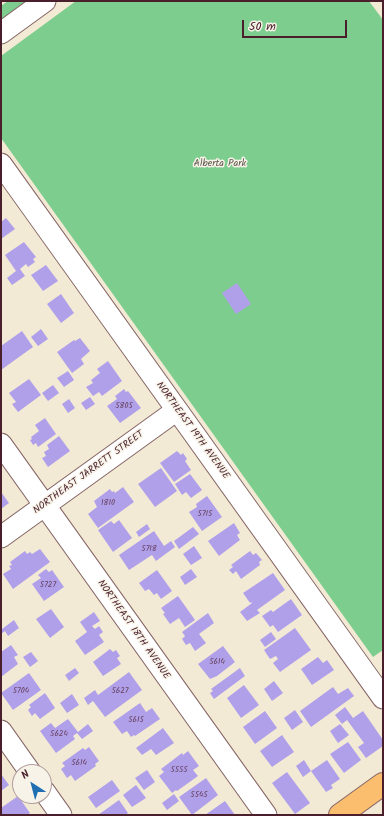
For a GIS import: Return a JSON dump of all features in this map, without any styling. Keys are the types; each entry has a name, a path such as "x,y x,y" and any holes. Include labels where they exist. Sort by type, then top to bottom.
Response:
{"main road":[{"path":"340,815 383,784"}],"street":[{"path":"1,33 45,1"},
{"name":"NORTHEAST 19TH AVENUE","path":"1,164 383,698"},
{"name":"NORTHEAST JARRETT STREET","path":"1,536 177,410"},
{"name":"NORTHEAST 18TH AVENUE","path":"1,444 266,815"},
{"path":"1,731 24,764"},
{"path":"52,802 61,815"}],"green space":[{"path":"8,1 35,1 1,26 1,6"},
{"name":"Alberta Park","path":"76,1 369,1 383,20 383,650 373,657 1,138 1,56"}],"building":[{"path":"6,218 15,229 1,239 1,222"},
{"path":"24,242 36,257 33,259 35,262 28,267 26,264 20,269 25,276 12,285 7,278 16,271 5,255"},
{"path":"46,265 58,281 43,291 31,275"},
{"path":"237,283 251,304 236,314 222,293"},
{"path":"61,294 74,313 61,323 47,304"},
{"path":"41,329 48,339 38,346 31,337"},
{"path":"22,331 33,347 1,370 1,346"},
{"path":"80,338 90,351 81,359 84,364 72,373 57,352 74,340 75,341"},
{"path":"108,361 122,381 102,396 99,392 93,396 86,387 93,383 91,380 100,373 97,369"},
{"path":"68,371 74,380 64,387 57,378"},
{"path":"29,379 41,395 18,412 12,404 16,402 9,393"},
{"path":"53,385 59,393 48,401 42,393"},
{"path":"124,389 126,392 128,391 141,408 120,423 107,406 117,399 115,396"},
{"path":"90,397 95,404 86,410 81,403"},
{"path":"69,399 75,408 68,413 62,404"},
{"path":"45,418 56,434 38,447 36,443 33,445 30,440 32,439 31,437 39,431 35,425"},
{"path":"59,436 70,451 48,467 42,458 46,456 44,452 49,449 47,445"},
{"path":"177,451 181,455 183,453 187,459 185,461 191,470 174,482 160,463"},
{"path":"161,468 177,491 155,507 138,484"},
{"path":"190,474 202,490 191,498 186,492 182,495 175,484"},
{"path":"123,487 134,502 98,528 88,514 97,507 94,501 110,489 115,493"},
{"path":"1,492 9,503 1,509"},
{"path":"207,496 222,517 202,531 189,512 197,507 196,504"},
{"path":"119,520 132,538 113,552 98,530 111,521 114,524"},
{"path":"234,523 240,533 237,535 240,540 219,556 208,541"},
{"path":"147,524 150,529 139,537 136,532"},
{"path":"193,527 199,534 179,549 174,541"},
{"path":"154,531 164,546 171,541 175,547 156,561 152,555 129,570 119,555"},
{"path":"194,546 202,558 191,565 183,554"},
{"path":"40,549 50,562 13,589 3,574 11,569 9,566 12,565 10,562 25,551 27,554 30,552 32,554"},
{"path":"250,551 253,555 256,553 262,560 259,562 260,565 241,579 236,571 233,574 229,570 233,567 231,565"},
{"path":"46,569 49,572 52,570 64,587 44,601 32,584 41,578 38,575"},
{"path":"191,569 197,577 185,585 180,577"},
{"path":"157,570 172,591 161,599 157,593 154,595 149,589 145,591 139,583"},
{"path":"273,573 285,590 257,610 260,613 247,621 240,612 252,603 250,603 243,593"},
{"path":"178,596 195,620 185,627 179,618 170,624 161,608"},
{"path":"291,599 302,615 278,632 273,625 270,627 262,616 271,610 273,612"},
{"path":"51,609 64,627 50,638 36,619"},
{"path":"94,612 100,621 92,626 95,629 99,626 103,632 99,635 104,642 85,655 75,641 87,632 80,622"},
{"path":"208,613 214,623 199,634 206,643 195,651 190,643 186,645 182,639 185,636 182,632"},
{"path":"14,620 19,628 8,636 5,631 1,634 1,627 2,629"},
{"path":"295,628 311,650 280,672 273,663 278,659 276,656 270,659 264,650"},
{"path":"271,632 276,639 265,647 260,640"},
{"path":"11,645 18,655 14,657 18,664 1,677 1,652"},
{"path":"223,646 235,662 217,676 210,679 198,664"},
{"path":"110,649 113,652 116,650 120,656 117,658 121,664 103,676 93,662"},
{"path":"31,652 38,661 30,667 23,657"},
{"path":"318,657 323,663 327,660 334,670 312,685 301,669"},
{"path":"75,668 79,673 69,681 65,675"},
{"path":"240,668 245,676 214,699 210,693 213,691 211,689"},
{"path":"129,672 142,690 105,717 93,701 88,705 84,698 95,690 98,695"},
{"path":"29,673 41,690 13,710 1,693"},
{"path":"274,681 283,693 272,701 264,689"},
{"path":"244,685 259,705 241,718 227,698"},
{"path":"333,687 338,694 348,688 354,696 311,727 300,711"},
{"path":"45,693 55,708 40,719 35,713 32,716 28,710 31,707 29,705"},
{"path":"72,694 79,705 67,713 60,703"},
{"path":"140,703 146,712 152,708 160,719 135,736 134,735 131,737 127,731 122,734 113,722"},
{"path":"345,707 353,718 363,711 383,740 383,746 366,758 358,747 364,743 347,720 342,724 335,715"},
{"path":"295,710 303,722 292,730 284,718"},
{"path":"265,711 277,728 255,744 243,727"},
{"path":"68,719 78,732 88,724 93,731 82,739 77,733 73,736 75,739 56,753 40,731 51,723 55,728"},
{"path":"340,724 349,735 338,743 330,731"},
{"path":"163,728 174,743 156,755 151,749 142,755 136,748"},
{"path":"282,735 294,752 272,767 260,751"},
{"path":"348,742 361,760 344,773 330,754"},
{"path":"89,747 99,761 95,764 96,766 75,781 71,775 67,778 61,769 65,766 62,763 83,748 85,750"},
{"path":"188,751 199,766 193,770 198,776 172,793 159,776 164,772 161,769 182,753 183,755"},
{"path":"304,760 311,771 303,777 296,766"},
{"path":"327,760 340,779 331,785 333,788 326,792 311,771"},
{"path":"147,770 155,782 144,790 135,778"},
{"path":"287,772 310,803 295,814 272,783"},
{"path":"1,774 9,785 1,791"},
{"path":"206,778 218,795 192,815 179,797"},
{"path":"112,780 120,791 96,808 88,797"},
{"path":"136,785 146,798 132,807 123,795"},
{"path":"174,794 179,801 167,810 162,803"},
{"path":"12,800 12,804 24,804 30,813 27,815 1,815 1,808"},
{"path":"119,800 128,813 125,815 98,815"},
{"path":"225,801 235,815 205,815"}]}
